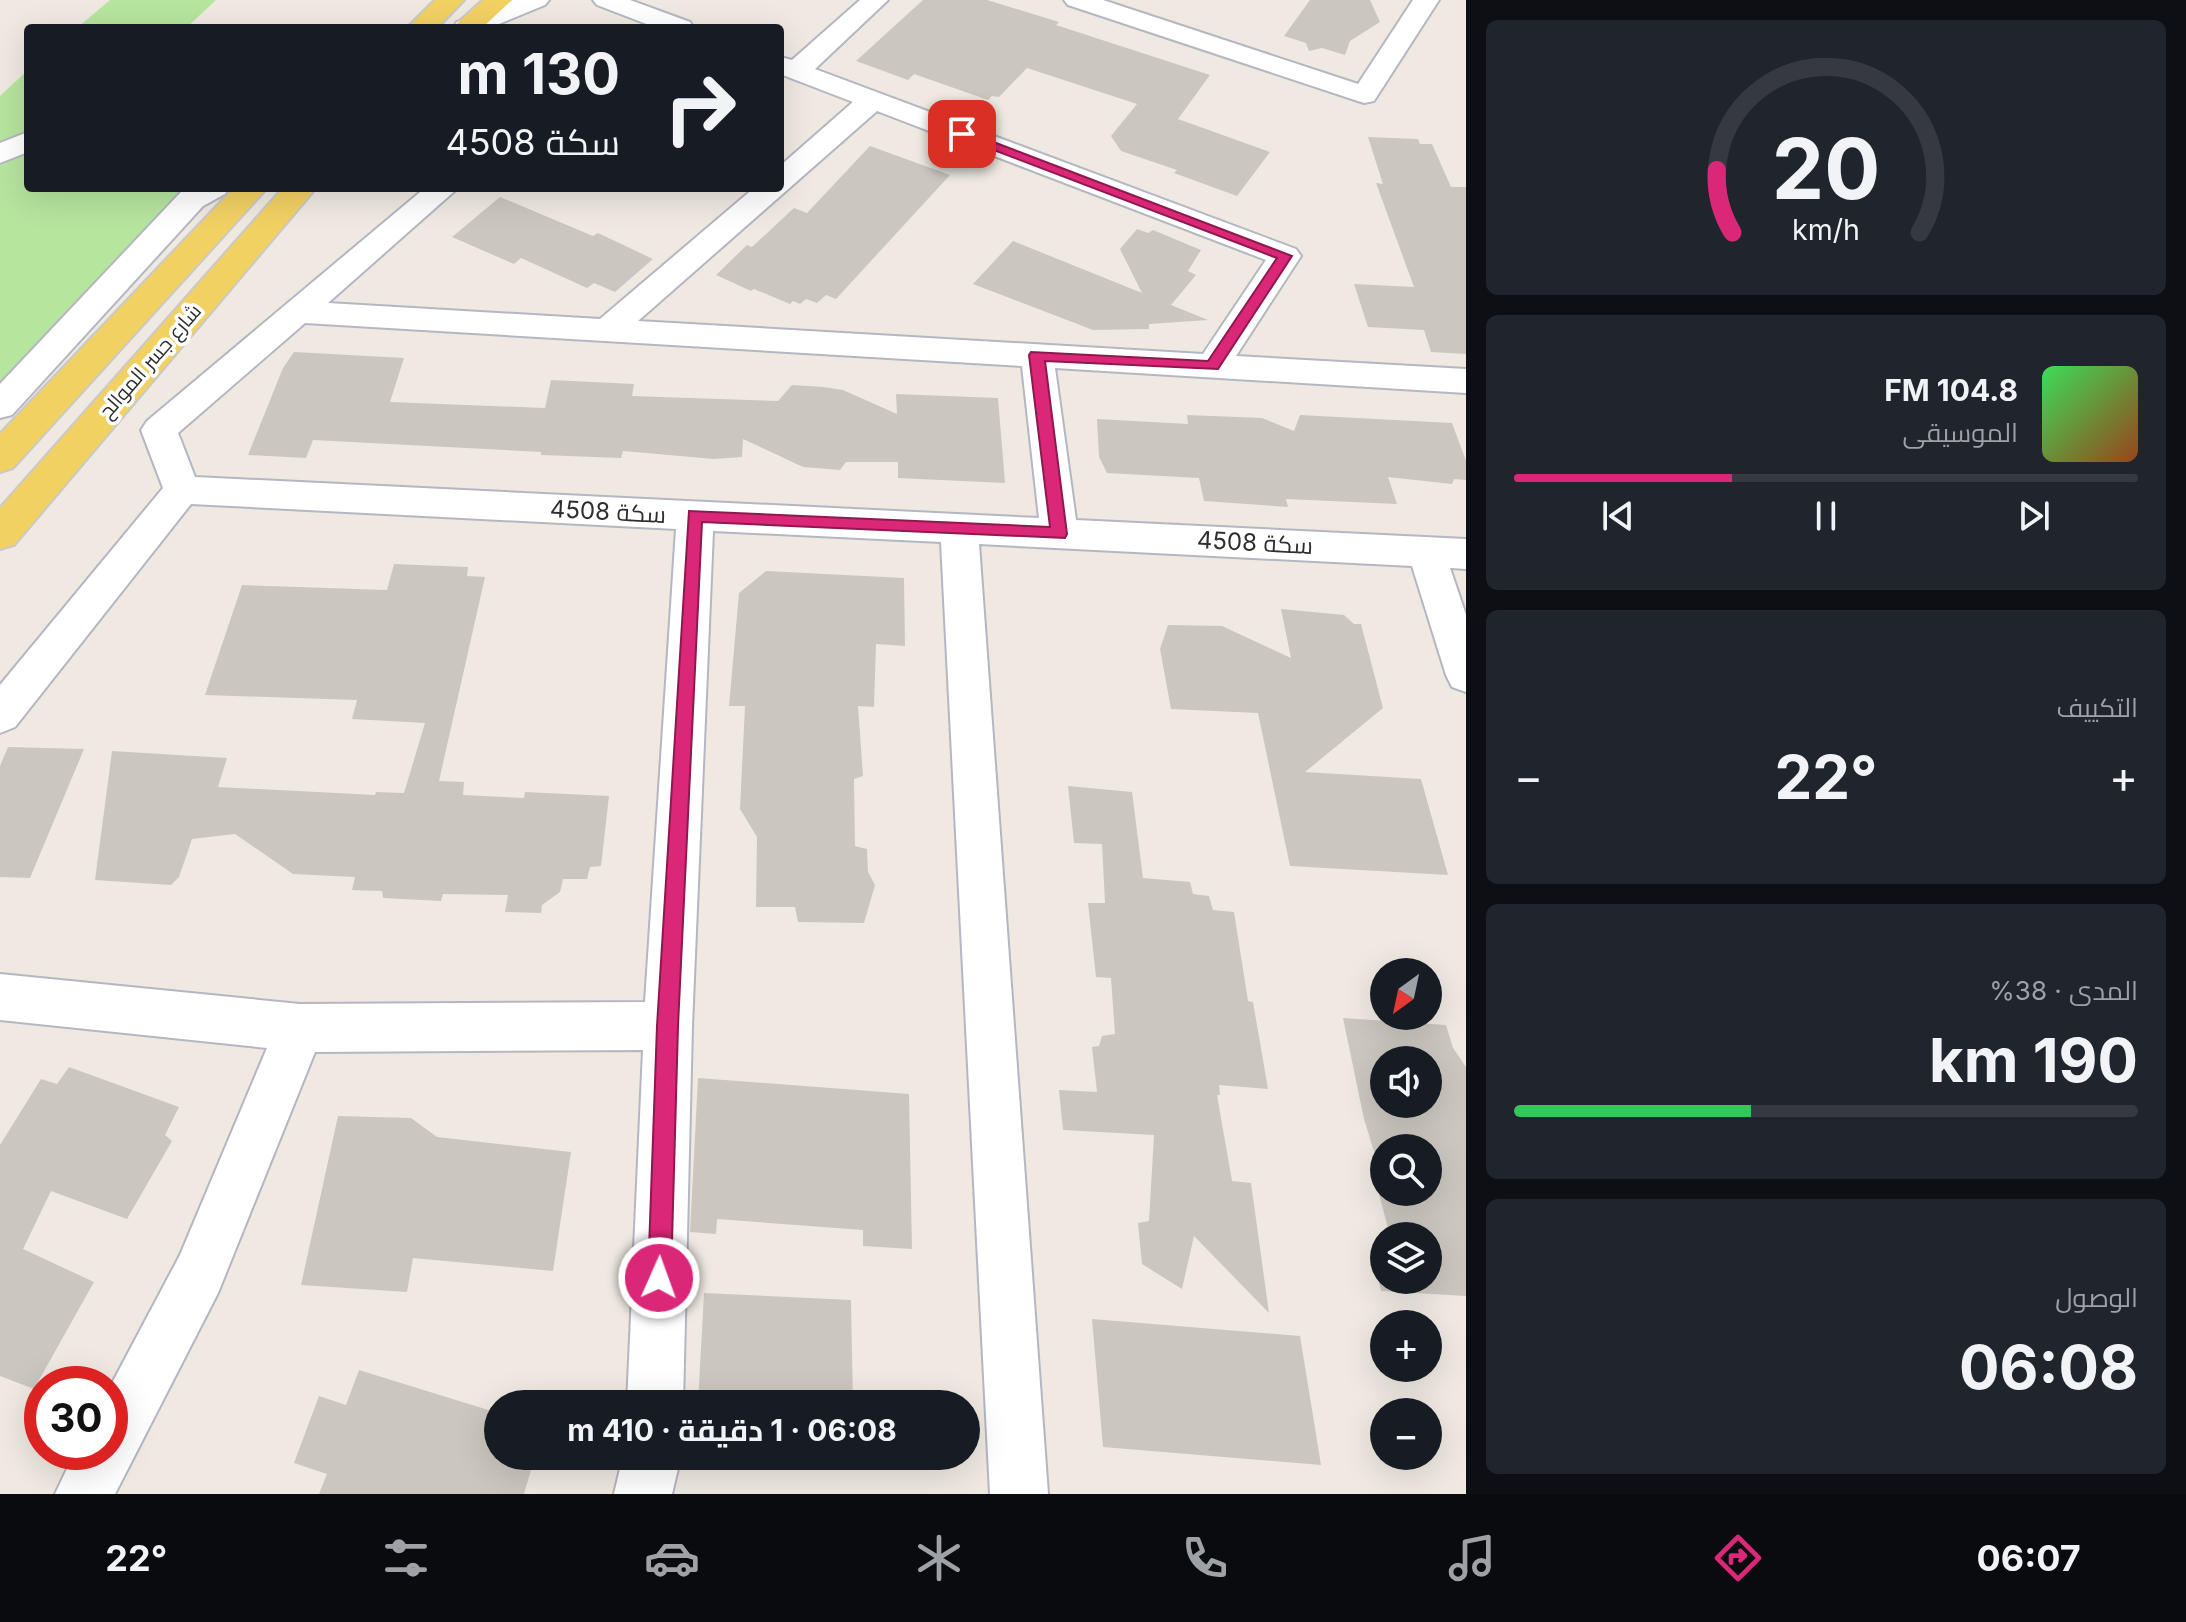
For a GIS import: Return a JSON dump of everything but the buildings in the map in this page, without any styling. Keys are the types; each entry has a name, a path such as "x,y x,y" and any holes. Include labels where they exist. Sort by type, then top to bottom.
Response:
{"main road":[{"path":"425,24 451,0"},
{"path":"471,24 499,0"},
{"name":"شارع جسر الموالح","path":"0,458 247,192"},
{"name":"شارع جسر الموالح","path":"0,534 297,192"}],"street":[{"path":"476,24 536,0"},
{"path":"606,0 670,24"},
{"path":"788,68 875,0"},
{"path":"1077,0 1364,95 1426,0"},
{"path":"788,68 1285,256 1212,366"},
{"path":"784,178 873,100"},
{"path":"0,154 24,143"},
{"path":"0,406 192,199 206,192"},
{"path":"0,715 182,490 159,430 438,192"},
{"path":"607,330 767,192"},
{"path":"299,312 1466,381"},
{"path":"1037,355 1059,534"},
{"name":"سكة 4508","path":"182,490 1466,554"},
{"path":"655,1390 668,1026 695,516"},
{"path":"959,529 1019,1494"},
{"path":"1426,552 1466,675"},
{"path":"0,997 300,1028 668,1026"},
{"path":"128,1410 199,1274 300,1028"},
{"path":"84,1494 97,1470"},
{"path":"643,1494 649,1470"}],"green space":[{"path":"110,0 216,0 190,24 82,24"},
{"path":"24,74 24,135 0,146 0,96"},
{"path":"24,154 24,192 182,192 0,385 0,165"}],"route":[{"path":"659,1278 668,1026 695,516 1059,534 1037,355 1212,366 1285,256 962,134"}]}
